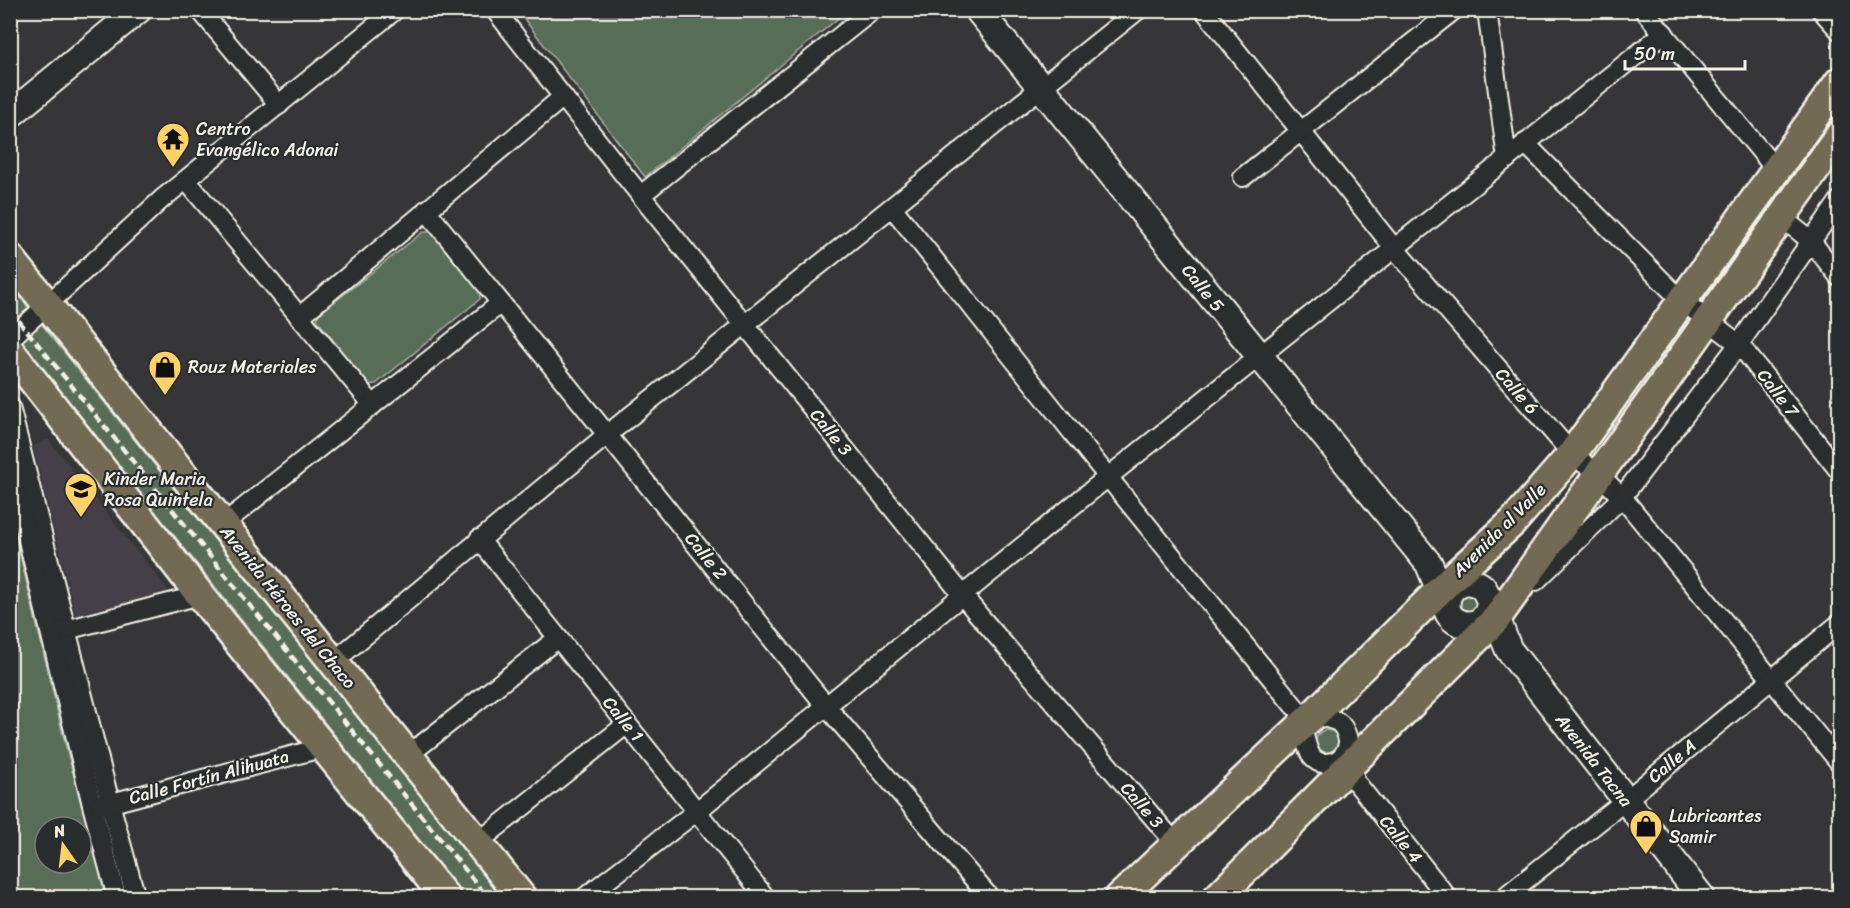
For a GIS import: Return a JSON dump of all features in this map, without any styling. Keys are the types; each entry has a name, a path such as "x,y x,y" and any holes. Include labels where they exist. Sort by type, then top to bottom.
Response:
{"main road":[{"path":"10,116 138,10"},
{"name":"Calle 5","path":"978,10 1260,357 1462,599"},
{"name":"Avenida al Valle","path":"1217,897 1349,766 1513,522 1572,454 1681,300 1777,171 1839,81"},
{"name":"Avenida al Valle","path":"1119,897 1308,720 1462,599 1598,474 1839,135"},
{"name":"Avenida Héroes del Chaco","path":"10,258 522,897"},
{"path":"10,351 200,596 446,897"},
{"name":"Avenida Tacna","path":"1462,599 1509,650 1702,897"}],"street":[{"path":"200,10 279,105"},
{"path":"10,339 47,303 186,180 395,10"},
{"name":"Calle 3","path":"495,10 640,195 963,596 1176,844"},
{"path":"640,195 873,10"},
{"path":"333,662 608,434 1138,10"},
{"name":"Calle 6","path":"1204,10 1394,248 1572,454 1622,497 1839,763"},
{"path":"1243,177 1454,10"},
{"path":"1487,10 1507,159"},
{"path":"1644,10 1777,171"},
{"path":"1821,10 1839,31"},
{"path":"585,897 697,811 1108,477 1664,33"},
{"path":"299,318 563,97"},
{"name":"Calle 7","path":"1525,143 1681,300 1739,344 1839,472"},
{"path":"186,180 373,405"},
{"path":"1462,599 1622,497 1739,344 1839,200"},
{"path":"892,207 1108,477 1308,720 1307,750 1323,763 1343,756 1349,766"},
{"name":"Calle 2","path":"426,210 826,706 990,897"},
{"path":"1782,217 1811,241 1839,278"},
{"path":"222,525 501,303"},
{"path":"10,407 66,630 117,897"},
{"path":"10,466 101,806 136,897"},
{"name":"Calle 1","path":"479,540 766,897"},
{"path":"66,630 200,596"},
{"name":"Calle A","path":"1503,897 1626,800 1839,623"},
{"path":"407,756 558,638"},
{"path":"1308,720 1338,722 1343,726 1348,738 1349,766"},
{"path":"477,843 627,724"},
{"name":"Calle Fortín Alihuata","path":"101,806 325,747"},
{"name":"Calle 4","path":"1317,760 1349,766 1448,897"}],"shaded area":[{"name":"Kinder Maria Rosa Quintela","path":"48,439 168,590 164,594 76,615 33,447"}],"green space":[{"path":"518,11 847,11 645,177"},
{"path":"423,232 432,232 479,289 480,299 376,384 368,385 317,320 318,315"},
{"path":"10,285 502,897 465,897 11,333"},
{"path":"11,517 84,815 33,815 33,875 93,875 93,848 106,897 11,897"},
{"path":"1465,593 1476,596 1478,610 1462,614 1457,601"},
{"path":"1323,730 1331,730 1338,737 1338,745 1331,752 1323,752 1316,745 1316,737"}],"railway":[{"path":"10,310 488,898"}],"place":[{"name":"Centro Evangélico Adonai","path":"173,168"},
{"name":"Rouz Materiales","path":"165,396"},
{"name":"Kinder Maria Rosa Quintela","path":"81,518"},
{"name":"Lubricantes Samir","path":"1646,855"}]}
